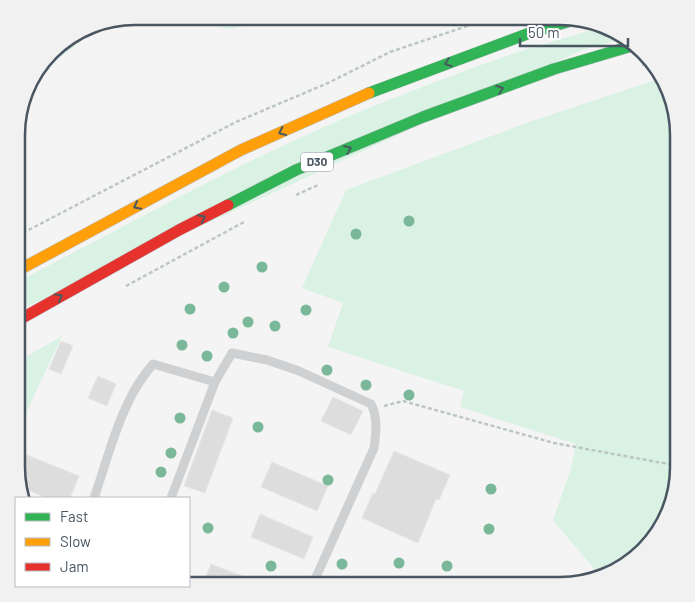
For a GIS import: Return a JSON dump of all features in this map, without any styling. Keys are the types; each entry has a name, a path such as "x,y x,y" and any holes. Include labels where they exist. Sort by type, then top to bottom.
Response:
{"highway":[{"path":"25,267 241,150 361,96 527,34 557,25"},
{"name":"D30","path":"25,317 179,230 296,170 423,118 554,69 626,48"}],"lane":[{"path":"171,497 215,382 232,353 267,360 370,404 373,409 376,427 374,448 316,577"},
{"path":"94,497 128,402 140,380 153,364 215,382"}],"path":[{"path":"25,232 236,122 328,82 390,52 473,25"},
{"path":"634,68 645,65"},
{"path":"288,199 323,183"},
{"path":"125,286 245,221"},
{"path":"373,409 403,401 554,443 670,464"}],"green space":[{"path":"219,25 246,25 229,29"},
{"path":"592,30 616,41 582,50 25,307 25,278 186,194 272,151 359,112 458,73 518,52"},
{"path":"89,35 52,63 63,52"},
{"path":"655,80 664,100 670,128 670,474 668,488 662,509 638,545 608,566 596,571 553,520 571,469 576,444 460,407 464,391 328,347 343,303 302,288 346,190 532,121"},
{"path":"62,336 25,415 25,357"}],"building":[{"path":"61,341 73,346 61,374 49,369"},
{"path":"98,376 116,384 107,406 88,398"},
{"path":"333,397 363,411 351,435 321,421"},
{"path":"212,410 233,418 205,493 184,486"},
{"path":"394,451 450,475 439,500 436,499 418,543 362,518"},
{"path":"25,454 79,476 70,497 45,497 28,490"},
{"path":"272,462 328,486 317,511 261,487"},
{"path":"260,514 313,537 304,559 251,537"},
{"path":"211,564 245,577 206,577"}],"traffic: fast":[{"path":"369,93 527,34 557,25"},
{"path":"228,205 296,170 423,117 554,69 626,48"}],"traffic: slow":[{"path":"25,267 241,150 369,93"}],"traffic: jam":[{"path":"25,317 179,230 228,205"}]}
